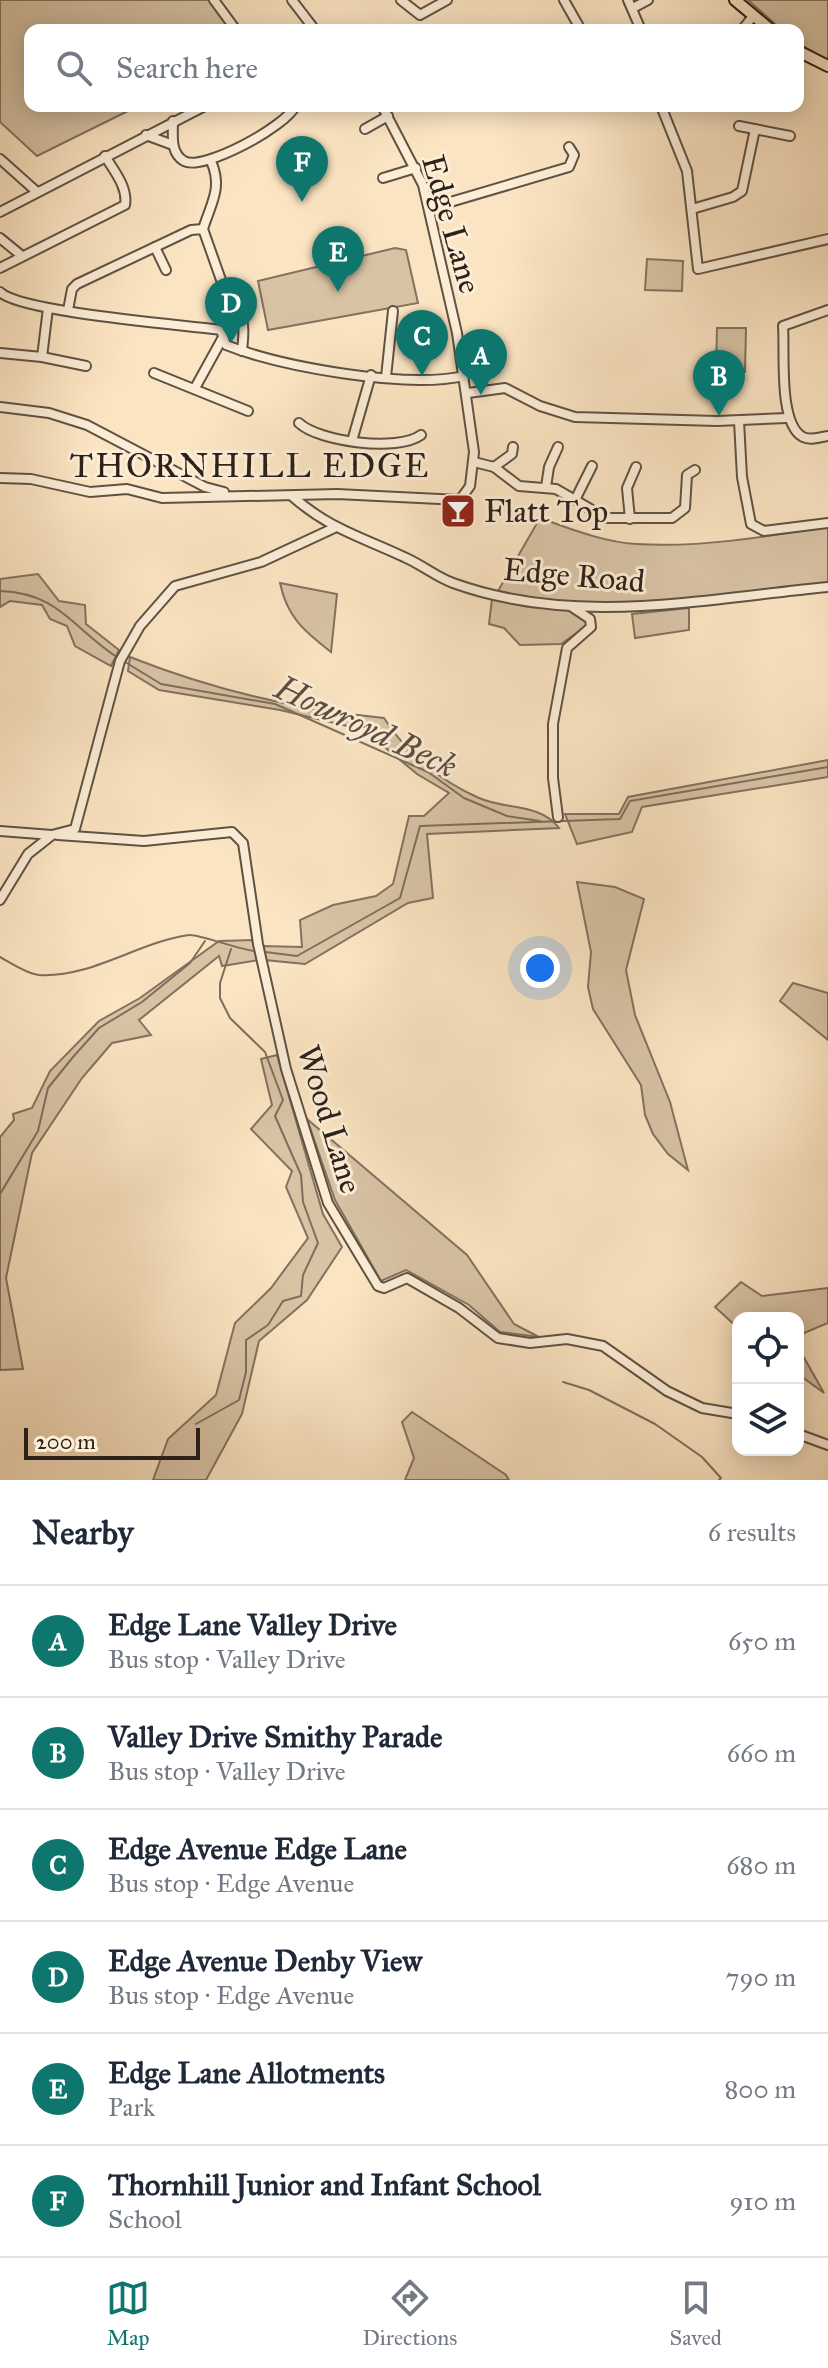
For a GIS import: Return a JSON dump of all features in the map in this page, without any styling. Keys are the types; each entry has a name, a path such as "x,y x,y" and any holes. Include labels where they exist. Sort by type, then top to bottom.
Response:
{"main road":[{"path":"735,0 764,24"},
{"path":"804,54 828,66"}],"street":[{"path":"214,0 232,24"},
{"path":"292,0 310,24"},
{"path":"401,0 420,15 447,0"},
{"path":"564,0 578,24"},
{"path":"639,24 631,4 648,0"},
{"path":"747,24 754,15"},
{"path":"0,212 192,112"},
{"path":"146,135 173,145 185,162 211,161 284,123 291,112"},
{"name":"Edge Lane","path":"292,496 337,494 460,500 470,486 474,462 468,393 430,208 416,168 386,112"},
{"path":"663,112 687,171 698,269 828,239"},
{"path":"365,129 388,116"},
{"path":"173,121 173,145"},
{"path":"739,126 790,136"},
{"path":"692,209 733,197 742,191 755,129"},
{"path":"430,208 569,167 574,155 569,147"},
{"path":"0,268 125,205 126,196 121,181 105,156"},
{"path":"0,159 37,192"},
{"path":"195,388 221,335 224,306 221,273 203,229 217,190 218,176 211,161"},
{"path":"383,178 416,168"},
{"path":"68,310 72,289 77,284 191,230 203,229"},
{"path":"0,238 22,256"},
{"path":"155,247 166,270"},
{"path":"0,292 9,300 48,308 221,335 242,351 278,363 419,381 464,376"},
{"path":"1,308 9,300"},
{"path":"224,306 235,309 244,322 242,351"},
{"path":"42,357 48,308"},
{"path":"828,310 783,326 787,418 801,436 810,439 828,436"},
{"path":"386,377 393,311"},
{"path":"0,353 86,366"},
{"path":"154,373 248,411"},
{"path":"352,441 371,375"},
{"path":"468,393 505,388 540,406 575,417 739,421 787,418"},
{"path":"0,407 49,413 87,425 205,487 232,494"},
{"path":"739,421 743,490 751,524 764,531 828,523"},
{"path":"299,423 352,441 385,445 410,441 421,435"},
{"path":"494,467 512,454 513,447"},
{"path":"546,487 549,467 558,447"},
{"path":"474,462 494,467 519,486 546,487 606,518 672,518 685,508 688,472"},
{"path":"575,500 588,481 592,466"},
{"path":"630,519 627,488 636,467"},
{"path":"0,478 31,479 90,492 127,489 162,498 232,494 292,496"},
{"name":"Edge Road","path":"292,496 334,528 405,557 450,582 530,602 626,609 828,587"},
{"path":"0,831 55,835 76,832 120,661 140,626 175,586 261,562 334,528"},
{"path":"558,817 553,778 553,724 567,648 591,627 584,613 568,605"},
{"name":"Wood Lane","path":"76,832 144,841 197,834 232,832 238,835 243,843 268,990 300,1114 328,1203 378,1286 384,1288 407,1278 459,1308 498,1338 530,1343 567,1339 603,1346 667,1391 702,1408 732,1413"},
{"path":"0,900 28,854 55,835"},
{"path":"804,1436 828,1445"}],"shaded area":[{"path":"0,0 214,0 232,24 24,24 24,112 126,112 37,156 0,122"},
{"path":"748,0 828,0 828,61 804,47 804,24 775,24"},
{"path":"395,248 406,250 418,303 268,330 258,281"},
{"path":"647,259 683,261 682,291 645,290"},
{"path":"717,328 746,328 745,372 716,370"},
{"path":"540,518 611,541 660,545 732,541 828,526 828,584 621,603 539,599 498,591"},
{"path":"38,574 59,601 85,605 86,624 119,650 111,666 75,646 67,626 50,619 42,605 10,601 0,607 0,579"},
{"path":"280,583 337,594 331,652 292,614"},
{"path":"492,599 530,607 562,608 576,613 588,625 561,644 520,645 504,628 489,624"},
{"path":"689,608 689,630 635,638 632,614"},
{"path":"130,657 192,679 255,696 319,710 384,718 402,743 452,784 489,802 542,814 559,828 427,834 433,898 408,903 305,964 265,960 263,946 302,947 300,920 333,905 376,896 393,884 409,816 424,816 449,793 417,774 364,730 280,710 159,690 128,671"},
{"path":"828,760 828,777 642,807 632,832 577,844 565,814 619,814 628,797"},
{"path":"577,882 615,887 644,899 626,970 635,1015 670,1102 688,1170 668,1154 653,1134 645,1115 641,1085 593,1009 588,987 591,952"},
{"path":"254,940 259,960 222,966 219,956 139,1020 151,1035 112,1043 82,1078 32,1153 6,1278 23,1369 0,1370 0,1137 14,1120 13,1114 32,1108 50,1071 99,1021 140,998 219,941"},
{"path":"793,983 828,993 828,1040 780,1001"},
{"path":"277,1055 323,1214 342,1247 307,1300 259,1341 242,1414 206,1480 153,1480 168,1439 216,1395 235,1323 271,1288 308,1238 286,1187 292,1171 251,1129 272,1105 261,1059"},
{"path":"307,1119 467,1255 514,1324 539,1337 500,1332 469,1305 406,1270 381,1281 335,1200"},
{"path":"741,1282 762,1296 828,1288 828,1323 804,1333 804,1312 732,1312 732,1323 715,1307"},
{"path":"804,1358 824,1393 804,1378"},
{"path":"412,1412 509,1480 405,1480 414,1458 402,1422"}],"waterway":[{"name":"Howroyd Beck","path":"0,591 38,598 65,615 120,659"},
{"name":"Howroyd Beck","path":"125,662 161,684 275,704 428,772 464,798 507,816 540,821"},
{"path":"265,952 297,956 400,898 420,826 620,819 630,801 828,767"},
{"path":"0,957 39,975 78,971 189,935 254,951"},
{"path":"0,1194 38,1131 48,1088 73,1057 99,1028 142,1002 190,963 205,941"},
{"path":"196,1424 239,1400 246,1372 246,1340 268,1325 283,1301 301,1296 303,1275 318,1243 303,1202 301,1175 275,1116 283,1100 265,1052 230,1018 220,998 220,983 231,949"},
{"path":"563,1382 589,1390 655,1424 702,1457 721,1478 719,1480"}],"place":[{"name":"Thornhill Junior and Infant School","path":"302,202"},
{"name":"Edge Lane Allotments","path":"338,292"},
{"name":"Edge Avenue Denby View","path":"231,343"},
{"name":"Edge Avenue Edge Lane","path":"422,376"},
{"name":"Edge Lane Valley Drive","path":"481,395"},
{"name":"Valley Drive Smithy Parade","path":"719,416"},
{"name":"Flatt Top","path":"458,511"}],"district":[{"name":"THORNHILL EDGE","path":"250,465"}]}
